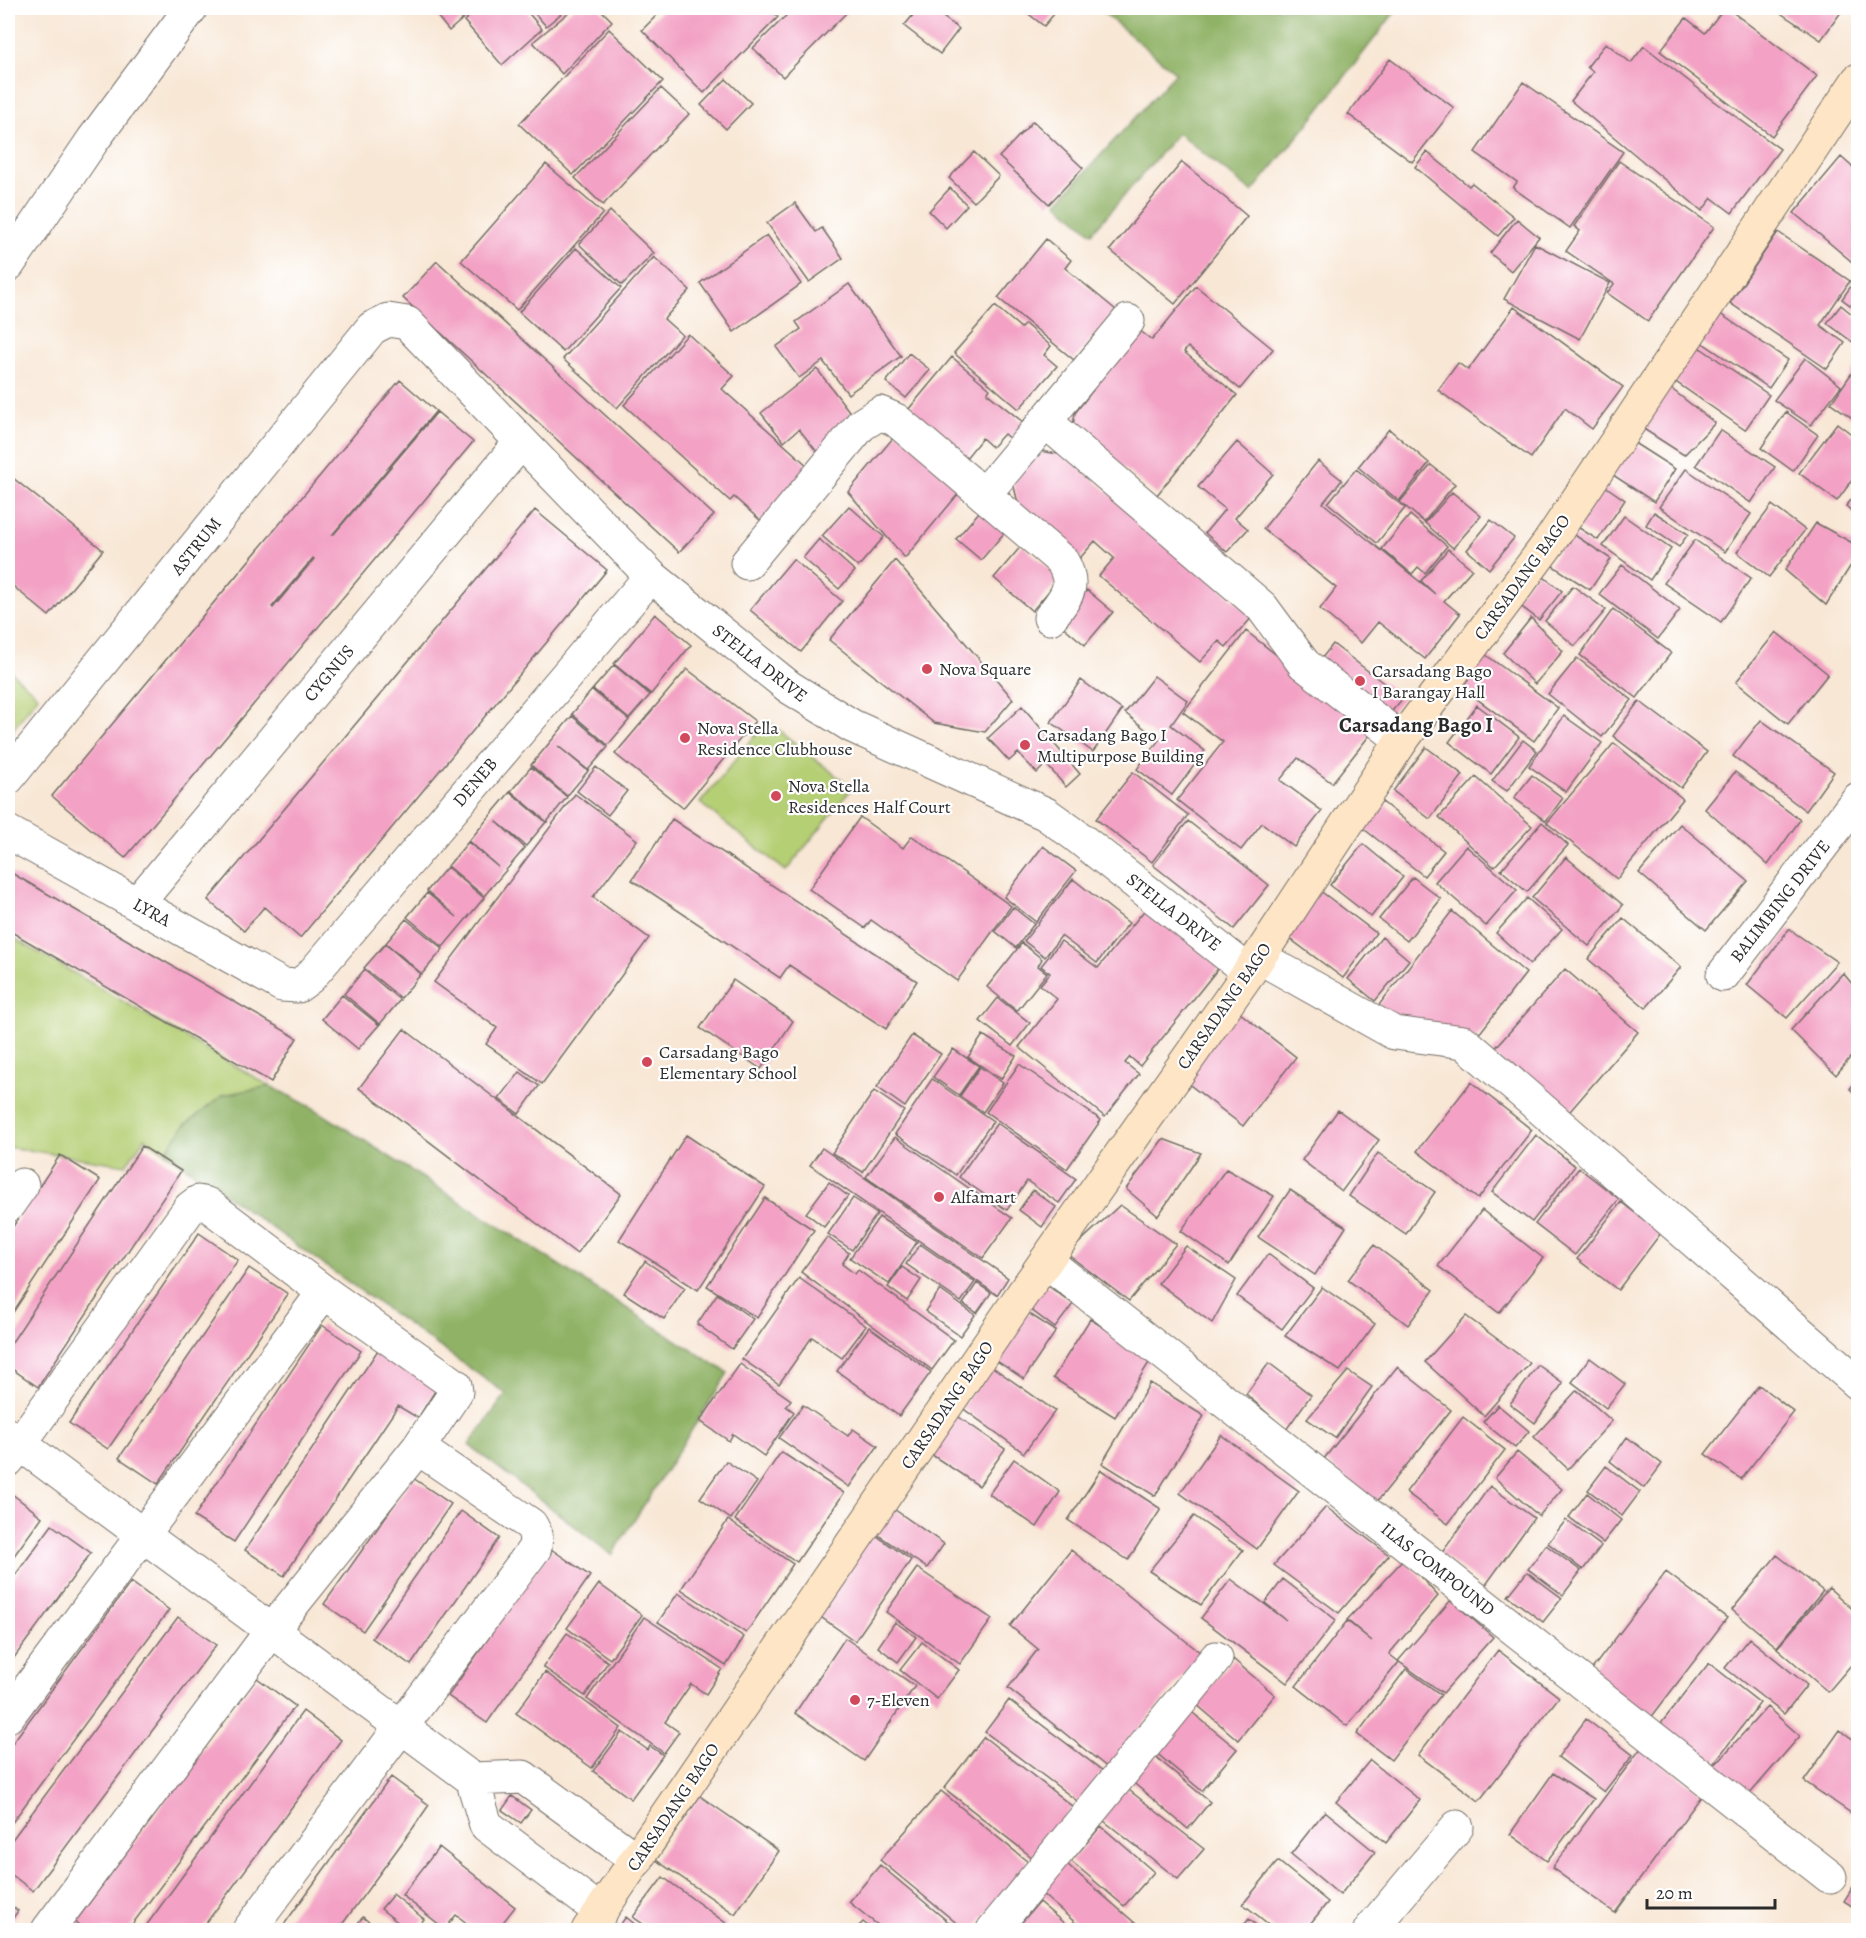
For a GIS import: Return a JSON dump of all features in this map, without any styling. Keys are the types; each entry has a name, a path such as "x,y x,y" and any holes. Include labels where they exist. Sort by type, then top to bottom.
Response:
{"street":[{"path":"8,265 93,140 191,8"},
{"name":"CARSADANG BAGO","path":"594,1921 1046,1261 1254,964 1402,740 1548,544 1858,80"},
{"name":"STELLA DRIVE","path":"388,320 407,323 651,576 789,687 852,726 1046,814 1254,964 1394,1033 1464,1042 1858,1383"},
{"name":"ASTRUM","path":"8,778 372,328 388,320"},
{"path":"984,495 1128,321"},
{"path":"747,563 861,424 880,413 896,420 1062,561 1070,573 1069,590 1050,618"},
{"path":"1045,421 1262,608 1304,664 1402,740"},
{"name":"CYGNUS","path":"137,904 521,441"},
{"name":"DENEB","path":"298,986 310,977 651,576"},
{"name":"BALIMBING DRIVE","path":"1723,975 1858,799"},
{"name":"LYRA","path":"8,832 282,985 298,986"},
{"path":"48,1930 272,1630 418,1448 456,1392 455,1385 324,1292 207,1204 198,1202 190,1208 12,1446 142,1534 272,1630 402,1726 472,1779 486,1825 594,1921"},
{"name":"ILAS COMPOUND","path":"1046,1261 1830,1877"},
{"path":"8,1716 324,1292"},
{"path":"249,1930 534,1548 536,1535 531,1525 418,1448"},
{"path":"993,1930 1216,1658"},
{"path":"472,1779 523,1777 637,1860"},
{"path":"1370,1930 1457,1827"}],"green space":[{"path":"1098,8 1398,8 1252,192 1178,133 1092,233 1057,203 1176,73"},
{"path":"8,669 38,696 8,736"},
{"name":"Nova Stella Residences Half Court","path":"767,721 852,788 786,871 700,803"},
{"path":"8,935 270,1086 223,1095 184,1126 165,1152 145,1138 126,1165 8,1147"},
{"path":"270,1086 315,1109 728,1373 612,1555 469,1445 506,1394 165,1152 184,1126 223,1095"}],"building":[{"path":"446,8 475,8 449,31 437,16"},
{"path":"479,8 524,8 542,29 502,65 464,21"},
{"path":"530,8 568,8 546,26"},
{"path":"574,8 599,8 612,21 562,74 533,42"},
{"path":"664,8 768,8 778,17 704,93 642,30"},
{"path":"794,8 851,8 783,77 753,48"},
{"path":"919,8 931,8 959,29 940,54 904,26"},
{"path":"1021,8 1059,8 1044,26"},
{"path":"1724,8 1817,76 1772,136 1660,51 1686,18 1705,33"},
{"path":"1773,8 1844,8 1821,40"},
{"path":"609,29 663,81 573,175 519,124"},
{"path":"1606,43 1631,63 1644,46 1780,149 1732,213 1712,198 1702,211 1571,101 1593,72 1587,67"},
{"path":"1390,59 1454,108 1412,162 1348,114"},
{"path":"726,79 751,103 726,129 701,105"},
{"path":"1523,82 1623,152 1570,228 1513,188 1517,182 1475,152"},
{"path":"661,88 689,114 603,205 575,178"},
{"path":"1033,121 1083,168 1049,204 999,157"},
{"path":"974,152 999,176 974,202 949,178"},
{"path":"1427,152 1469,186 1472,183 1514,217 1498,236 1415,167"},
{"path":"1841,157 1858,172 1858,267 1794,213"},
{"path":"1619,161 1714,227 1648,321 1607,293 1614,284 1566,251 1580,231 1574,226"},
{"path":"1182,162 1247,216 1175,304 1110,250"},
{"path":"546,164 603,213 517,310 461,261"},
{"path":"950,188 967,205 946,228 929,211"},
{"path":"795,203 816,232 822,228 843,258 809,282 767,223"},
{"path":"610,211 654,253 622,285 579,244"},
{"path":"1517,219 1539,237 1511,271 1490,253"},
{"path":"1778,232 1850,281 1820,325 1845,343 1827,369 1730,303"},
{"path":"767,235 801,284 734,332 700,283"},
{"path":"1046,239 1071,260 1065,268 1116,310 1074,360 998,298"},
{"path":"1535,244 1610,283 1580,339 1504,299"},
{"path":"576,248 621,288 563,352 519,312"},
{"path":"654,257 690,290 664,319 682,335 617,408 563,359"},
{"path":"437,261 714,515 679,552 403,298"},
{"path":"1858,276 1858,311 1842,299"},
{"path":"849,284 901,356 848,394 823,361 799,378 776,347 801,329 796,322"},
{"path":"1196,286 1273,349 1240,389 1188,347 1184,352 1237,395 1157,495 1073,426 1075,413 1135,327 1152,340"},
{"path":"1841,305 1858,319 1858,346 1827,323"},
{"path":"995,306 1021,328 1025,324 1051,346 1044,355 1057,366 1019,409 954,353"},
{"path":"1514,307 1623,387 1592,429 1565,408 1531,458 1438,390 1458,363 1468,370"},
{"path":"1710,307 1788,360 1769,388 1691,335"},
{"path":"688,334 734,376 722,389 809,467 762,522 734,497 730,501 624,405"},
{"path":"1696,345 1769,395 1745,430 1673,380"},
{"path":"909,353 930,370 906,398 886,382"},
{"path":"952,357 990,389 987,393 1024,423 1010,439 1004,434 992,447 982,438 966,458 908,410"},
{"path":"1805,358 1841,386 1811,425 1774,400"},
{"path":"1858,364 1858,422 1831,403"},
{"path":"817,369 852,415 817,452 799,429 784,442 761,413"},
{"path":"400,380 436,411 333,534 437,412 473,442 125,858 52,796","holes":["313,558 314,559 273,608"]},
{"path":"1669,387 1715,423 1684,455 1639,426"},
{"path":"1786,412 1818,435 1793,471 1761,448"},
{"path":"1837,423 1858,439 1858,472 1837,501 1799,473"},
{"path":"1389,429 1429,463 1399,501 1358,467"},
{"path":"1720,430 1775,467 1751,503 1696,465"},
{"path":"898,432 964,487 905,558 848,492"},
{"path":"1628,439 1675,469 1654,502 1607,471"},
{"path":"1237,442 1273,474 1235,518 1248,529 1227,552 1205,533 1225,509 1198,487"},
{"path":"1039,451 1065,455 1253,616 1226,647 1219,641 1200,662 1099,576 1114,558 1095,541 1080,558 1019,507 1013,483"},
{"path":"1318,461 1342,480 1323,503 1435,594 1421,581 1448,549 1472,569 1444,601 1460,614 1425,659 1378,622 1361,643 1320,609 1336,588 1263,529"},
{"path":"1431,465 1455,484 1424,522 1400,502"},
{"path":"1356,469 1405,508 1377,543 1328,503"},
{"path":"1686,469 1751,514 1725,552 1659,507"},
{"path":"8,474 103,550 49,616 8,582"},
{"path":"1605,486 1625,500 1598,540 1576,526"},
{"path":"1452,492 1481,516 1453,548 1425,523"},
{"path":"1858,492 1858,517 1846,506"},
{"path":"986,504 1011,525 981,560 956,539"},
{"path":"1772,505 1805,530 1769,577 1737,552"},
{"path":"849,506 884,537 858,567 822,536"},
{"path":"535,510 607,570 300,938 264,907 244,931 208,900"},
{"path":"1654,512 1688,534 1679,547 1646,525"},
{"path":"1410,515 1447,546 1425,573 1418,567 1412,574 1382,549"},
{"path":"1624,516 1671,549 1650,580 1603,546"},
{"path":"1491,520 1514,538 1489,569 1467,550"},
{"path":"1816,523 1858,546 1858,554 1826,605 1785,570"},
{"path":"1570,532 1611,559 1590,590 1550,564"},
{"path":"819,539 855,571 839,589 803,558"},
{"path":"1695,540 1751,578 1721,622 1664,583"},
{"path":"1022,545 1060,578 1032,611 994,578"},
{"path":"793,559 842,601 801,652 750,610"},
{"name":"Nova Square","path":"895,560 1013,699 985,732 934,723 829,640"},
{"path":"1622,565 1680,610 1658,639 1599,594"},
{"path":"1537,572 1562,591 1539,620 1514,601"},
{"path":"1573,586 1606,610 1575,646 1545,621"},
{"path":"1087,590 1113,612 1085,645 1060,624"},
{"path":"1613,609 1671,653 1637,698 1580,655"},
{"path":"655,614 691,645 651,694 614,664"},
{"path":"1531,618 1563,651 1535,684 1503,653"},
{"path":"1246,631 1373,731 1332,783 1298,758 1280,780 1322,811 1294,847 1262,823 1241,850 1177,800 1223,742 1183,712"},
{"path":"1776,632 1828,674 1788,724 1736,682"},
{"name":"Carsadang Bago I Barangay Hall","path":"1333,644 1403,698 1387,717 1317,664"},
{"path":"1482,652 1558,708 1534,741 1458,685"},
{"path":"1577,658 1632,700 1602,737 1548,694"},
{"path":"614,665 650,695 629,719 593,689"},
{"name":"Nova Stella Residence Clubhouse","path":"687,669 755,721 683,808 615,754"},
{"path":"1154,676 1188,701 1171,725 1205,751 1172,795 1137,769 1159,740 1125,713"},
{"path":"1081,680 1122,710 1093,752 1051,722"},
{"path":"592,690 629,720 608,745 572,714"},
{"path":"1639,701 1707,752 1681,788 1613,736"},
{"path":"1477,705 1519,737 1491,774 1449,742"},
{"name":"Carsadang Bago I Multipurpose Building","path":"1022,706 1080,774 1066,787 1046,764 1037,773 1018,753 1009,761 988,738"},
{"path":"572,716 608,747 588,770 558,746 588,771 567,796 531,765"},
{"path":"1564,716 1602,743 1566,792 1529,766"},
{"path":"1761,720 1834,772 1806,811 1733,756"},
{"path":"1523,740 1537,751 1507,791 1492,781"},
{"path":"1614,743 1683,799 1617,879 1547,823"},
{"path":"1426,747 1463,775 1430,819 1393,791"},
{"path":"531,767 567,797 547,822 511,791"},
{"path":"596,767 627,791 608,815 577,791"},
{"path":"1133,772 1188,815 1152,862 1096,819"},
{"path":"1735,772 1800,820 1768,865 1705,809"},
{"path":"1532,775 1563,798 1546,821 1514,798"},
{"path":"1476,777 1532,826 1494,867 1439,817"},
{"path":"510,792 546,822 526,846 496,821 525,848 484,896 448,866 468,842 498,867 469,841"},
{"path":"575,794 637,840 593,897 649,938 542,1084 486,1044 497,1028 434,982"},
{"path":"1381,801 1444,851 1424,876 1360,826"},
{"path":"860,817 903,848 912,836 1011,906 957,981 871,920 865,928 809,889"},
{"path":"672,819 917,981 886,1029 789,965 780,978 632,880"},
{"path":"1188,821 1269,885 1234,929 1153,865"},
{"path":"1542,822 1568,845 1527,892 1501,870"},
{"path":"1680,824 1748,881 1706,930 1639,873"},
{"path":"1363,844 1403,877 1371,917 1330,885"},
{"path":"1043,846 1076,871 1036,922 1004,897"},
{"path":"1466,846 1517,890 1486,926 1435,882"},
{"path":"1566,857 1623,905 1589,946 1532,898"},
{"path":"447,867 484,898 443,947 407,917 427,893 457,917 427,891"},
{"path":"8,871 297,1038 271,1082 8,930"},
{"path":"1413,877 1441,899 1407,941 1379,919"},
{"path":"1073,879 1129,923 1097,963 1061,936 1045,957 1024,941"},
{"path":"1319,890 1376,933 1343,978 1285,935"},
{"path":"1527,898 1562,929 1530,964 1496,933"},
{"path":"1013,907 1034,924 1016,948 995,931"},
{"path":"1147,907 1220,966 1140,1066 1130,1057 1125,1063 1139,1074 1105,1117 1019,1047 1057,999 1040,985 1050,973 1041,966 1061,941 1098,968"},
{"path":"1452,911 1526,973 1476,1038 1375,1010"},
{"path":"1623,918 1681,967 1646,1008 1588,959"},
{"path":"406,919 443,949 422,974 386,943"},
{"path":"1789,929 1837,962 1787,1018 1747,985"},
{"path":"1382,937 1409,960 1375,1001 1348,979"},
{"path":"1022,943 1042,959 1038,966 1047,973 1017,1011 987,987"},
{"path":"385,944 421,974 401,998 364,968"},
{"path":"1565,969 1638,1032 1565,1117 1491,1053"},
{"path":"364,970 400,1000 380,1024 344,994"},
{"path":"1843,973 1858,991 1858,1048 1836,1075 1791,1030"},
{"path":"733,980 793,1021 761,1069 700,1028"},
{"path":"342,995 379,1025 358,1049 322,1019"},
{"path":"998,998 1030,1023 1012,1046 980,1021"},
{"path":"1235,1009 1296,1057 1243,1126 1181,1078"},
{"path":"404,1029 621,1194 577,1254 359,1088"},
{"path":"912,1035 941,1054 905,1107 877,1087"},
{"path":"983,1035 1016,1056 1001,1079 968,1057"},
{"path":"953,1049 979,1066 959,1095 933,1077"},
{"path":"1019,1064 1101,1120 1067,1169 986,1112"},
{"path":"980,1067 1003,1083 983,1112 960,1096"},
{"path":"520,1072 539,1086 519,1114 499,1099"},
{"path":"932,1079 993,1121 956,1175 895,1134"},
{"path":"1858,1079 1858,1096 1850,1089"},
{"path":"1471,1082 1532,1130 1478,1199 1417,1151"},
{"path":"874,1091 904,1111 863,1172 832,1153"},
{"path":"1338,1110 1379,1140 1342,1191 1302,1160"},
{"path":"997,1123 1076,1179 1059,1203 1027,1181 1007,1210 959,1177"},
{"path":"686,1135 765,1187 698,1290 619,1240"},
{"path":"1536,1135 1575,1166 1532,1222 1492,1192"},
{"name":"Alfamart","path":"895,1137 1012,1218 983,1258 866,1177"},
{"path":"1163,1139 1201,1153 1158,1216 1126,1189"},
{"path":"142,1146 181,1171 38,1387 8,1366 8,1348"},
{"path":"822,1148 1008,1278 997,1295 810,1165"},
{"path":"1378,1153 1435,1192 1406,1234 1349,1196"},
{"path":"60,1155 100,1180 8,1320 8,1234"},
{"path":"1579,1168 1619,1199 1575,1255 1535,1224"},
{"path":"1226,1169 1274,1196 1229,1265 1181,1231"},
{"path":"829,1182 848,1196 824,1227 806,1213"},
{"path":"1033,1190 1056,1207 1042,1227 1019,1210"},
{"path":"1290,1190 1346,1227 1315,1275 1258,1237"},
{"path":"765,1198 814,1230 757,1318 707,1286"},
{"path":"853,1198 877,1214 852,1250 828,1234"},
{"path":"1621,1202 1661,1233 1618,1290 1577,1259"},
{"path":"1120,1205 1176,1244 1129,1301 1067,1254"},
{"path":"1482,1210 1543,1258 1499,1313 1438,1266"},
{"path":"879,1217 917,1242 889,1284 850,1258"},
{"path":"199,1233 238,1260 108,1449 69,1423"},
{"path":"827,1237 849,1253 842,1264 855,1274 858,1270 954,1340 932,1370 801,1272"},
{"path":"920,1244 975,1282 961,1302 906,1264"},
{"path":"1374,1245 1434,1290 1408,1325 1348,1280"},
{"path":"1186,1246 1236,1280 1212,1323 1158,1283"},
{"path":"1268,1254 1313,1288 1282,1329 1237,1296"},
{"path":"645,1261 685,1288 664,1319 624,1293"},
{"path":"902,1267 921,1280 907,1301 888,1287"},
{"path":"249,1268 288,1294 158,1484 119,1458"},
{"path":"799,1278 866,1326 842,1358 812,1337 779,1384 742,1359"},
{"path":"977,1283 991,1293 977,1313 963,1304"},
{"path":"1044,1283 1073,1304 1055,1328 1026,1306"},
{"path":"1322,1287 1375,1324 1340,1371 1285,1336"},
{"path":"940,1290 975,1315 960,1336 925,1311"},
{"path":"717,1294 753,1319 732,1349 697,1324"},
{"path":"1025,1311 1056,1331 1024,1379 994,1359"},
{"path":"1466,1316 1530,1363 1484,1416 1425,1362"},
{"path":"1090,1319 1152,1358 1115,1417 1053,1378"},
{"path":"322,1325 361,1351 234,1542 194,1517"},
{"path":"869,1327 931,1372 899,1416 837,1371"},
{"path":"378,1350 437,1388 418,1418 398,1406 284,1576 245,1550"},
{"path":"1590,1358 1625,1384 1606,1408 1572,1382"},
{"path":"1269,1363 1311,1395 1286,1430 1246,1394"},
{"path":"740,1364 791,1400 786,1406 794,1412 764,1456 733,1434 729,1441 700,1421"},
{"path":"1538,1365 1563,1383 1535,1423 1510,1404"},
{"path":"991,1366 1055,1411 1024,1453 961,1407"},
{"path":"1397,1367 1451,1410 1376,1503 1323,1460"},
{"path":"1348,1371 1372,1387 1335,1438 1307,1419"},
{"path":"1150,1383 1204,1416 1155,1496 1102,1463"},
{"path":"1759,1385 1794,1412 1741,1479 1705,1454"},
{"path":"1577,1390 1612,1421 1568,1469 1534,1437"},
{"path":"803,1405 848,1436 853,1429 878,1446 849,1487 779,1438"},
{"path":"1498,1405 1529,1431 1515,1448 1483,1422"},
{"path":"956,1415 1005,1449 979,1486 929,1453"},
{"path":"1463,1417 1505,1450 1448,1524 1406,1492"},
{"path":"1221,1435 1299,1491 1257,1549 1180,1493"},
{"path":"1627,1437 1662,1464 1644,1488 1610,1461"},
{"path":"781,1452 844,1493 797,1562 735,1520"},
{"path":"1517,1452 1562,1489 1539,1516 1495,1478"},
{"path":"1014,1459 1060,1492 1037,1527 989,1494"},
{"path":"726,1461 757,1482 731,1519 700,1498"},
{"path":"1606,1466 1640,1492 1622,1516 1588,1490"},
{"path":"1101,1470 1161,1509 1128,1560 1068,1520"},
{"path":"413,1478 451,1504 363,1631 324,1604"},
{"path":"1490,1486 1534,1518 1485,1586 1441,1554"},
{"path":"8,1491 42,1517 8,1564"},
{"path":"1587,1493 1621,1520 1603,1543 1569,1517"},
{"path":"888,1505 944,1544 927,1568 871,1530"},
{"path":"1326,1507 1389,1555 1339,1613 1274,1565"},
{"path":"461,1511 499,1538 411,1665 372,1638"},
{"path":"1194,1516 1243,1550 1201,1605 1149,1571"},
{"path":"728,1520 793,1564 746,1633 681,1589"},
{"path":"1566,1520 1601,1546 1583,1570 1548,1543"},
{"path":"52,1525 91,1553 8,1666 8,1585"},
{"path":"871,1532 911,1560 855,1641 815,1613"},
{"path":"1546,1545 1581,1571 1563,1595 1528,1569"},
{"path":"551,1549 590,1576 487,1723 448,1696"},
{"path":"1071,1550 1201,1653 1108,1768 1008,1688 1038,1649 1010,1626"},
{"path":"1777,1555 1823,1591 1777,1647 1732,1610"},
{"path":"1404,1559 1438,1596 1389,1654 1399,1662 1347,1726 1296,1686 1347,1621 1372,1641 1347,1620"},
{"path":"917,1568 992,1619 960,1664 886,1612"},
{"path":"1527,1572 1562,1598 1543,1622 1508,1596"},
{"path":"1666,1572 1727,1618 1647,1723 1586,1677"},
{"path":"1231,1579 1286,1620 1265,1603 1283,1579 1336,1620 1287,1683 1201,1618"},
{"path":"131,1582 169,1610 8,1828 8,1749"},
{"path":"599,1584 642,1615 610,1659 567,1628"},
{"path":"1829,1588 1858,1614 1858,1657 1828,1692 1777,1648"},
{"path":"678,1593 744,1637 726,1666 658,1622"},
{"path":"1451,1600 1493,1637 1443,1693 1398,1661"},
{"path":"178,1617 216,1645 33,1891 8,1872 8,1845"},
{"path":"644,1617 722,1669 706,1694 691,1684 665,1722 679,1732 664,1753 587,1699"},
{"path":"895,1622 916,1637 898,1662 878,1647"},
{"path":"567,1633 608,1662 585,1696 543,1667"},
{"name":"7-Eleven","path":"845,1638 915,1686 864,1761 795,1713"},
{"path":"1749,1638 1807,1685 1784,1714 1725,1668"},
{"path":"922,1642 959,1670 937,1699 900,1670"},
{"path":"1498,1650 1559,1697 1479,1801 1418,1755"},
{"path":"1233,1659 1275,1695 1238,1740 1196,1704"},
{"path":"1709,1663 1760,1703 1711,1767 1659,1726"},
{"path":"1406,1669 1441,1695 1391,1760 1357,1734"},
{"path":"545,1672 621,1728 592,1768 516,1713"},
{"path":"257,1678 295,1706 128,1930 86,1930 75,1922"},
{"path":"1009,1700 1103,1771 1080,1803 985,1732"},
{"path":"1767,1707 1800,1736 1748,1796 1714,1766"},
{"path":"1188,1709 1237,1749 1202,1791 1154,1751"},
{"path":"303,1711 341,1740 325,1762 201,1930 143,1930"},
{"path":"1586,1719 1633,1755 1604,1792 1558,1757"},
{"path":"1840,1730 1858,1743 1858,1802 1851,1813 1804,1781"},
{"path":"622,1732 648,1750 650,1746 663,1755 631,1799 593,1771"},
{"path":"984,1737 1073,1807 1033,1858 944,1788"},
{"path":"1641,1748 1703,1794 1615,1913 1552,1868"},
{"path":"1151,1753 1210,1802 1188,1829 1129,1779"},
{"path":"1370,1760 1420,1800 1386,1843 1336,1802"},
{"path":"1553,1773 1594,1799 1547,1861 1510,1834"},
{"path":"391,1777 429,1805 413,1828 338,1930 280,1930"},
{"path":"1120,1783 1204,1849 1178,1879 1095,1814"},
{"path":"941,1791 1028,1862 973,1930 965,1930 880,1860"},
{"path":"512,1796 531,1810 521,1823 502,1810"},
{"path":"700,1796 779,1851 735,1914 656,1860"},
{"path":"1325,1811 1375,1852 1340,1895 1291,1854"},
{"path":"1101,1826 1154,1872 1124,1906 1071,1861"},
{"path":"439,1847 515,1907 497,1930 476,1930 456,1915 445,1929 402,1895"},
{"path":"1061,1859 1143,1930 1084,1930 1035,1888"},
{"path":"1278,1861 1328,1902 1305,1930 1276,1930 1243,1904"},
{"path":"880,1865 958,1930 884,1930 849,1902"},
{"path":"663,1877 727,1924 722,1930 652,1930 633,1917"},
{"path":"1858,1879 1858,1910 1844,1901"},
{"path":"393,1894 424,1919 415,1930 394,1930 400,1924 381,1909"},
{"path":"1039,1902 1072,1930 1020,1930 1017,1928"},
{"path":"8,1903 18,1911 8,1925"},
{"path":"363,1917 378,1930 352,1930"},
{"path":"626,1917 642,1930 616,1930"},
{"path":"1249,1919 1262,1930 1240,1930"},
{"path":"863,1922 873,1930 855,1930"}],"place":[{"name":"Nova Square","path":"927,669"},
{"name":"Carsadang Bago I Barangay Hall","path":"1360,681"},
{"name":"Nova Stella Residence Clubhouse","path":"685,738"},
{"name":"Carsadang Bago I Multipurpose Building","path":"1025,745"},
{"name":"Nova Stella Residences Half Court","path":"776,796"},
{"name":"Carsadang Bago Elementary School","path":"647,1062"},
{"name":"Alfamart","path":"939,1197"},
{"name":"7-Eleven","path":"855,1700"}],"district":[{"name":"Carsadang Bago I","path":"1416,725"}]}
